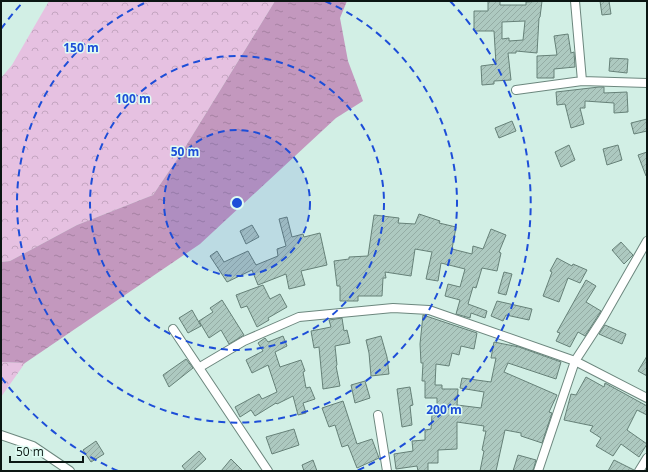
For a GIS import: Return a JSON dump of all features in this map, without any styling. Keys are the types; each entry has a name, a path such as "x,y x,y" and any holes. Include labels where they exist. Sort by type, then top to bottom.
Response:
{"street":[{"path":"575,1 582,82"},
{"path":"516,90 582,82 647,83"},
{"path":"538,471 575,361 603,318 647,241"},
{"path":"200,367 244,341 299,317 393,308 428,310 575,361 647,398"},
{"path":"173,329 200,367 268,471"},
{"path":"378,415 387,471"},
{"path":"1,434 33,446 70,471"},
{"path":"639,471 647,458"}],"green space":[{"path":"49,1 275,1 184,149 153,195 77,225 10,261 1,262 1,78 12,65"},
{"path":"1,362 25,363 1,397"}],"water":[{"path":"275,1 347,1 340,18 348,61 363,101 336,118 200,244 25,363 1,362 1,262 10,261 77,225 153,195 184,149"}],"building":[{"path":"488,1 500,1 500,5 526,5 526,2 542,1 539,18 537,53 516,51 516,53 508,53 511,80 494,81 494,84 482,85 481,66 496,64 494,31 474,31 474,11 488,11","holes":["525,21 523,40 509,41 509,38 502,39 502,22"]},
{"path":"600,1 609,1 611,14 602,15"},
{"path":"568,34 571,53 574,52 575,67 554,69 554,78 537,78 537,56 557,55 554,36"},
{"path":"610,58 628,59 627,73 609,71"},
{"path":"604,87 604,93 627,92 628,112 614,113 614,103 585,101 585,108 580,108 584,124 571,128 565,104 557,105 556,92"},
{"path":"647,119 647,131 634,134 631,123"},
{"path":"512,121 516,131 499,138 495,128"},
{"path":"569,145 575,160 561,167 555,152"},
{"path":"618,145 622,160 607,165 603,149"},
{"path":"647,152 647,176 646,176 638,155"},
{"path":"419,214 440,221 439,223 456,227 452,249 472,254 473,246 483,249 491,229 506,235 499,252 501,253 497,271 482,268 476,288 473,287 468,304 487,311 485,318 471,313 470,318 456,314 460,300 445,296 448,284 460,287 465,269 441,263 438,281 426,279 432,252 415,249 411,276 385,272 386,278 383,278 382,296 358,296 358,301 340,301 340,286 337,286 334,261 349,259 349,257 368,256 374,215 399,218 398,223 415,224"},
{"path":"287,217 292,237 303,234 304,237 320,233 327,265 301,271 305,285 289,289 286,274 258,285 252,270 227,282 210,256 217,251 224,262 248,251 256,265 278,256 277,249 286,246 279,219"},
{"path":"252,225 259,237 246,244 240,231"},
{"path":"621,242 633,255 624,264 612,250"},
{"path":"557,258 572,266 573,264 587,270 580,283 568,278 559,302 543,296 552,272 550,271"},
{"path":"504,272 512,274 506,295 498,293"},
{"path":"586,280 596,286 586,302 601,311 585,336 578,332 570,347 556,341 560,333 557,332"},
{"path":"263,285 270,299 280,294 287,307 268,318 269,320 257,327 247,306 241,308 236,295"},
{"path":"222,300 244,335 229,344 221,330 209,338 199,321 213,312 210,308"},
{"path":"497,301 532,309 529,320 506,315 503,321 491,316"},
{"path":"192,310 201,326 188,333 179,318"},
{"path":"423,315 477,333 474,349 461,346 459,355 452,353 449,366 436,364 435,385 442,385 442,389 458,389 457,405 481,408 484,392 460,388 462,378 491,382 496,358 491,358 494,342 519,347 561,362 556,379 508,363 504,372 557,395 549,412 552,413 542,443 521,436 521,433 505,430 496,471 480,471 486,431 483,431 484,426 457,422 457,449 438,450 438,463 428,463 428,471 418,471 417,466 396,469 394,454 413,451 412,441 425,440 425,430 431,429 432,415 437,415 437,398 425,398 425,381 422,381 423,363 421,363 420,344"},
{"path":"342,318 344,331 347,330 350,343 335,346 336,366 340,386 323,389 319,347 314,348 311,331 331,327 329,320"},
{"path":"605,325 626,334 622,344 599,334"},
{"path":"283,336 287,346 275,352 280,367 301,360 305,371 303,372 306,388 310,387 315,399 303,403 306,413 298,415 293,396 277,404 276,403 255,416 251,410 240,417 235,407 259,394 262,399 277,392 268,365 252,373 246,360 263,351 258,343 265,338 268,342"},
{"path":"381,336 387,357 389,374 371,376 366,340"},
{"path":"647,356 647,376 638,371"},
{"path":"186,359 193,368 169,387 163,375"},
{"path":"586,377 604,387 605,383 647,406 647,415 637,410 627,430 647,444 639,457 621,444 613,456 596,446 601,438 590,431 593,426 564,420 571,394 576,395"},
{"path":"365,381 370,398 355,403 351,385"},
{"path":"410,387 413,405 410,406 412,425 402,427 397,389"},
{"path":"343,401 357,444 372,439 379,458 357,468 348,445 342,447 335,425 329,427 322,408"},
{"path":"294,429 299,445 272,454 266,437"},
{"path":"96,441 104,454 91,462 83,450"},
{"path":"199,451 206,459 193,471 186,471 182,466"},
{"path":"518,455 536,460 533,471 513,471"},
{"path":"231,459 243,471 221,471"},
{"path":"313,460 317,471 304,471 302,465"},
{"path":"614,460 634,470 634,471 608,471"}]}
